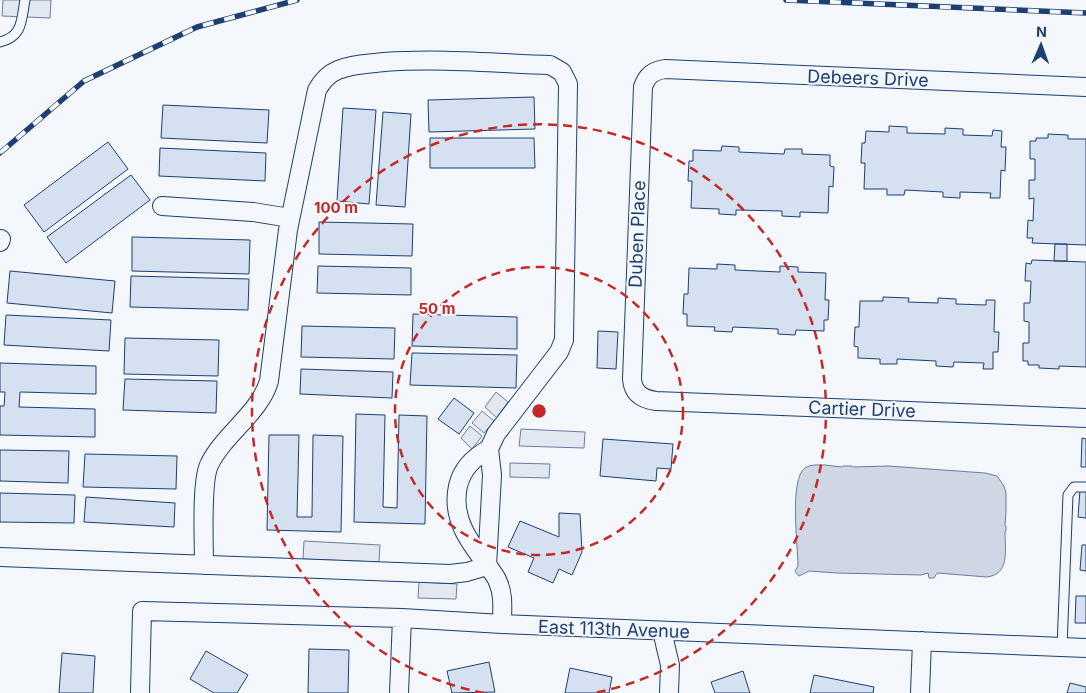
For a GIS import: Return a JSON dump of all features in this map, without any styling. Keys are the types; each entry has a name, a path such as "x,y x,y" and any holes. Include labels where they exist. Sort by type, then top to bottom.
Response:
{"street":[{"path":"204,565 207,471 214,457 264,395 267,388 290,218 317,90 325,78 338,70 375,63 432,60 550,66 562,72 568,84 564,340 559,352 496,434 489,449 492,475 487,566"},
{"name":"Debeers Drive","path":"650,73 657,70 665,70 1086,87"},
{"name":"Duben Place","path":"638,395 632,386 632,379 643,87 645,79 650,73"},
{"path":"162,206 253,212 290,218"},
{"name":"Cartier Drive","path":"638,395 656,401 1086,418"},
{"path":"489,449 473,459 466,467 459,485 457,514 463,530 498,582 501,592 502,624"},
{"path":"0,557 450,574 467,572 487,566"},
{"name":"East 113th Avenue","path":"140,693 142,611 402,618 502,624 1086,648"},
{"path":"399,693 402,618"},
{"path":"662,631 670,665 669,693"},
{"path":"920,693 922,641"}],"lane":[{"path":"0,42 10,39 20,30 26,0"},
{"path":"1062,647 1068,495 1074,487 1086,487"}],"shaded area":[{"path":"3,0 51,0 50,18 2,16"},
{"path":"496,392 508,402 497,418 485,407"},
{"path":"482,411 494,421 484,433 472,423"},
{"path":"470,426 482,436 472,449 461,438"},
{"path":"521,429 585,432 584,448 519,446"},
{"path":"510,463 550,464 549,478 510,477"},
{"path":"812,465 842,467 888,466 985,473 997,476 1004,486 1006,493 1005,560 1003,566 1000,571 987,577 937,573 934,578 929,578 928,573 921,575 809,571 799,576 795,571 798,566 797,485 800,475 805,468"},
{"path":"304,541 380,545 379,562 303,559"},
{"path":"419,582 457,584 456,599 418,598"}],"building":[{"path":"534,97 535,129 429,132 428,100"},
{"path":"163,105 269,110 267,143 161,138"},
{"path":"343,108 376,110 369,204 337,201"},
{"path":"383,112 411,114 405,207 376,205"},
{"path":"889,126 907,127 907,133 945,134 945,128 963,129 963,135 992,136 993,130 1002,131 1001,147 1006,147 1005,171 1001,170 1000,198 990,198 991,193 960,192 960,198 943,197 943,192 905,190 904,195 887,195 887,189 864,189 865,163 861,163 862,143 865,143 866,131 889,132"},
{"path":"1048,134 1068,135 1068,139 1086,139 1086,245 1032,243 1033,238 1027,238 1028,220 1033,221 1034,198 1029,199 1029,180 1035,180 1035,159 1030,159 1030,141 1036,141 1036,138 1048,138"},
{"path":"430,138 534,138 535,168 430,168"},
{"path":"108,142 128,169 44,232 24,205"},
{"path":"722,146 739,147 739,152 784,154 785,149 802,149 802,154 830,155 830,166 834,167 833,187 829,186 828,213 800,212 800,217 782,216 782,211 736,210 736,215 719,214 719,209 691,208 692,181 688,181 689,161 693,161 693,150 721,151"},
{"path":"160,148 266,153 265,181 159,176"},
{"path":"131,175 150,200 66,263 47,237"},
{"path":"319,222 413,224 412,256 319,254"},
{"path":"132,237 250,240 249,274 132,271"},
{"path":"1055,244 1067,244 1067,261 1054,261"},
{"path":"1032,260 1086,262 1086,367 1059,366 1059,369 1039,368 1039,365 1028,365 1028,361 1023,361 1023,343 1029,343 1029,322 1024,321 1024,303 1030,303 1031,281 1025,281 1026,263 1031,264"},
{"path":"717,264 735,265 735,270 780,272 780,266 798,267 798,272 826,273 825,300 829,300 828,320 824,320 824,331 796,330 795,335 778,334 778,329 733,327 732,332 714,331 715,327 687,326 687,314 683,314 684,294 688,294 689,268 717,269"},
{"path":"318,266 411,268 411,295 317,293"},
{"path":"10,271 115,281 112,313 7,303"},
{"path":"131,276 249,279 248,310 130,307"},
{"path":"883,297 909,298 908,302 938,303 938,298 956,299 956,304 986,305 986,300 995,300 994,332 999,332 998,352 993,352 993,369 983,369 984,363 954,362 953,367 936,366 936,361 897,359 897,364 880,364 880,359 858,358 858,347 854,346 855,327 859,327 860,301 883,301"},
{"path":"413,314 517,317 517,349 412,346"},
{"path":"6,315 111,320 109,351 4,345"},
{"path":"302,326 395,328 394,359 301,357"},
{"path":"598,331 618,332 616,369 597,368"},
{"path":"125,338 219,340 218,376 124,374"},
{"path":"412,353 517,355 516,388 410,385"},
{"path":"0,363 96,366 96,394 20,392 19,407 95,409 95,437 0,435 0,406 4,406 5,392 0,392"},
{"path":"301,369 393,372 392,398 300,394"},
{"path":"125,379 217,381 216,413 123,410"},
{"path":"454,398 474,413 459,434 438,419"},
{"path":"356,414 385,415 383,507 397,508 399,415 427,416 425,524 354,522"},
{"path":"269,435 299,435 297,517 312,517 313,435 343,436 341,532 267,530"},
{"path":"1082,438 1086,439 1086,467 1081,467"},
{"path":"603,439 673,444 671,469 657,468 656,481 600,476"},
{"path":"0,450 69,451 68,483 0,481"},
{"path":"85,454 177,456 176,489 83,487"},
{"path":"1080,490 1086,490 1086,518 1078,517"},
{"path":"0,493 75,495 74,523 0,522"},
{"path":"86,497 175,503 174,527 84,522"},
{"path":"559,513 580,514 582,552 572,575 559,569 553,583 528,572 534,558 508,547 520,521 559,537"},
{"path":"1082,545 1086,545 1086,571 1080,570"},
{"path":"1076,596 1086,596 1086,623 1075,623"},
{"path":"309,649 349,650 348,693 308,693"},
{"path":"206,651 248,675 237,693 214,693 190,679"},
{"path":"62,653 95,656 93,693 59,693"},
{"path":"489,662 495,692 452,693 447,671"},
{"path":"570,668 612,677 609,693 565,693"},
{"path":"743,671 750,693 715,693 711,682"},
{"path":"814,675 874,687 873,693 810,693"},
{"path":"1070,683 1086,687 1086,693 1067,693"}],"railway":[{"path":"0,153 84,81 197,27 297,0"},
{"path":"786,0 1086,13"}]}
